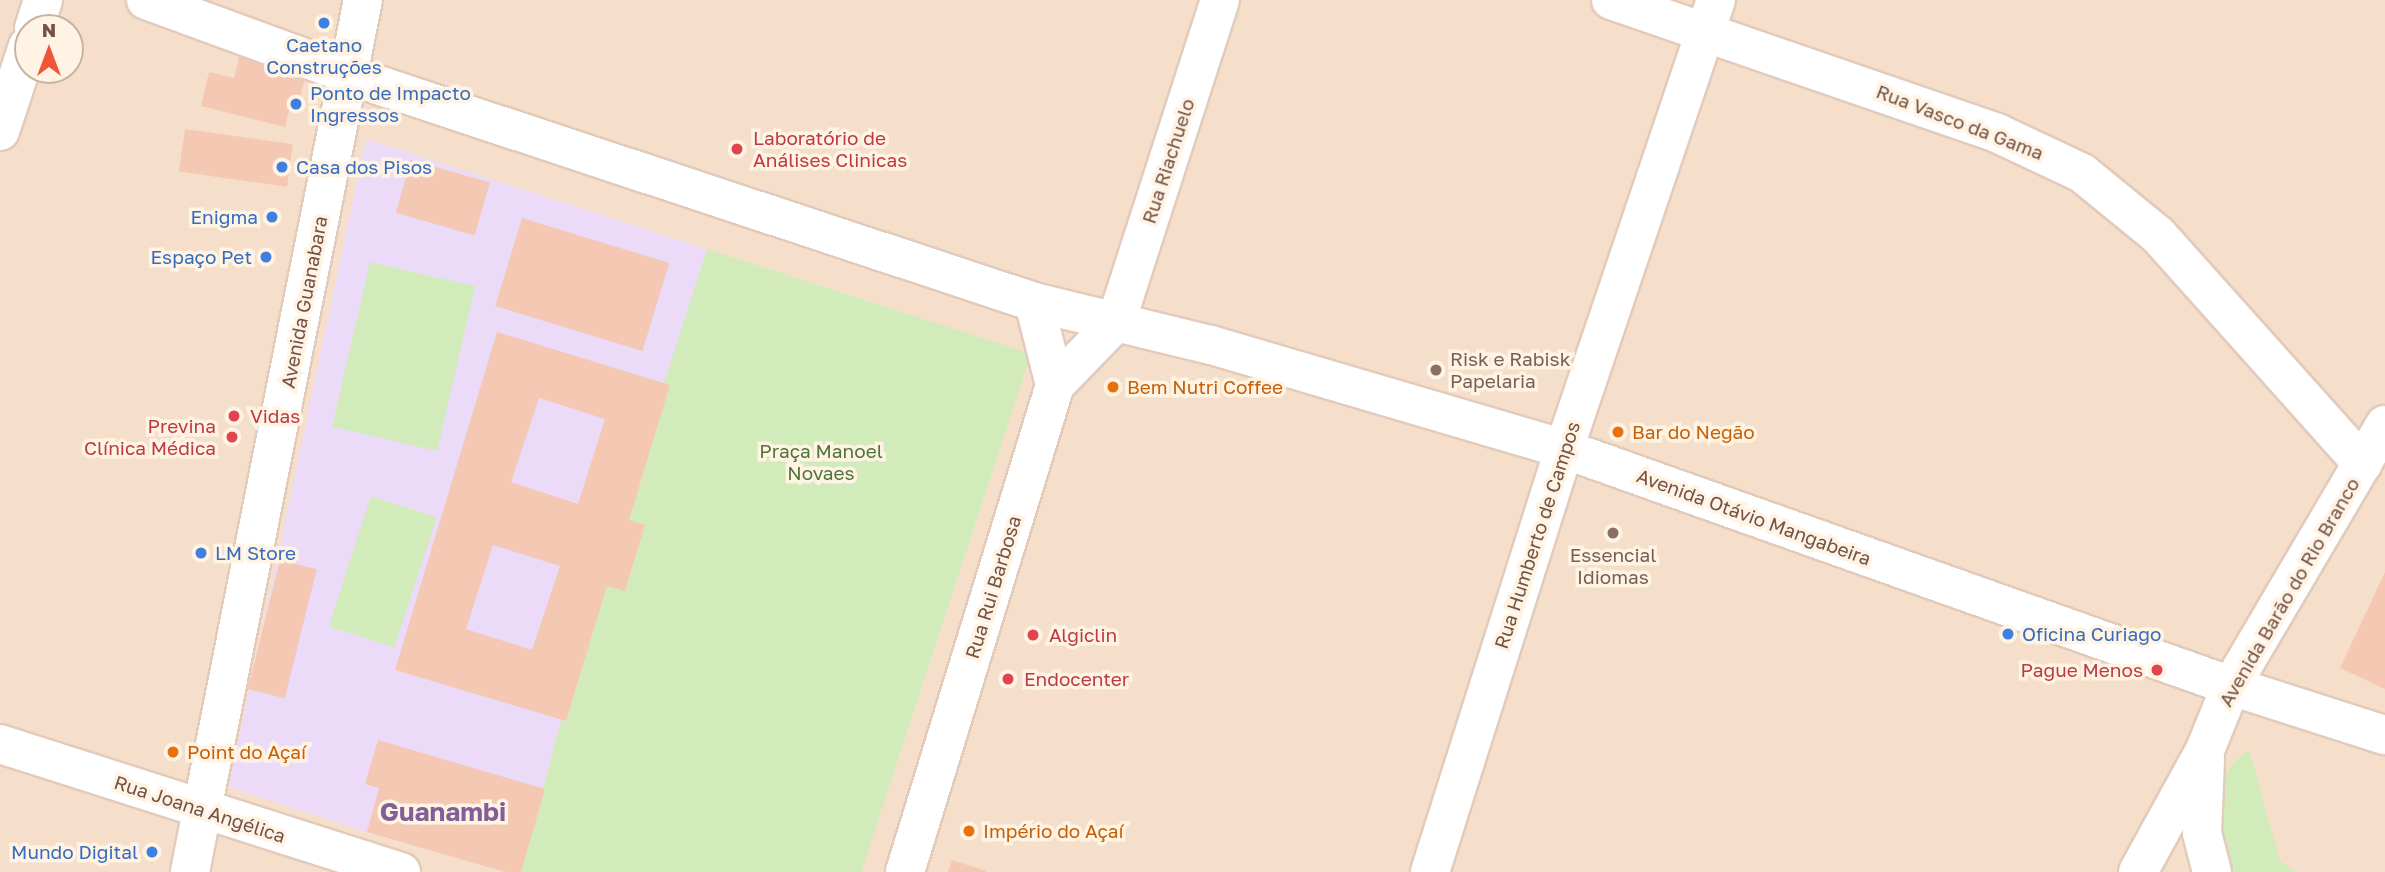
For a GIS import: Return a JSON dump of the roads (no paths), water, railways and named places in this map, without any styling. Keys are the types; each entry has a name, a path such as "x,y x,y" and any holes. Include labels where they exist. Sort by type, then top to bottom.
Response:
{"main road":[{"path":"146,0 348,74 1034,302 1116,322"},
{"name":"Avenida Guanabara","path":"190,872 363,0"},
{"name":"Rua Riachuelo","path":"1116,322 1220,0"},
{"name":"Rua Vasco da Gama","path":"1611,0 1711,15 1997,133 2082,173 2158,235 2363,464"},
{"name":"Rua Humberto de Campos","path":"1430,872 1564,449 1711,15"},
{"path":"0,131 15,84"},
{"path":"1034,302 1055,385"},
{"name":"Rua Rui Barbosa","path":"905,872 1055,385 1116,322"},
{"name":"Avenida Otávio Mangabeira","path":"1116,322 1212,345 1564,449 2231,686 2385,735"},
{"name":"Avenida Barão do Rio Branco","path":"2138,872 2206,750 2231,686 2385,425"},
{"name":"Rua Joana Angélica","path":"0,744 401,872"},
{"path":"2206,750 2203,833 2212,872"}],"place":[{"name":"Caetano Construções","path":"324,23"},
{"name":"Ponto de Impacto Ingressos","path":"296,104"},
{"name":"Laboratório de Análises Clinicas","path":"737,149"},
{"name":"Casa dos Pisos","path":"282,167"},
{"name":"Enigma","path":"272,217"},
{"name":"Espaço Pet","path":"266,257"},
{"name":"Risk e Rabisk Papelaria","path":"1436,370"},
{"name":"Bem Nutri Coffee","path":"1113,387"},
{"name":"Vidas","path":"234,416"},
{"name":"Bar do Negão","path":"1618,432"},
{"name":"Previna Clínica Médica","path":"232,437"},
{"name":"Essencial Idiomas","path":"1613,533"},
{"name":"LM Store","path":"201,553"},
{"name":"Oficina Curiago","path":"2008,634"},
{"name":"Algiclin","path":"1033,635"},
{"name":"Pague Menos","path":"2157,670"},
{"name":"Endocenter","path":"1008,679"},
{"name":"Point do Açaí","path":"173,752"},
{"name":"Império do Açaí","path":"969,831"},
{"name":"Mundo Digital","path":"152,852"}],"district":[{"name":"Guanambi","path":"443,812"}],"park label":[{"name":"Praça Manoel Novaes","path":"821,462"}]}
